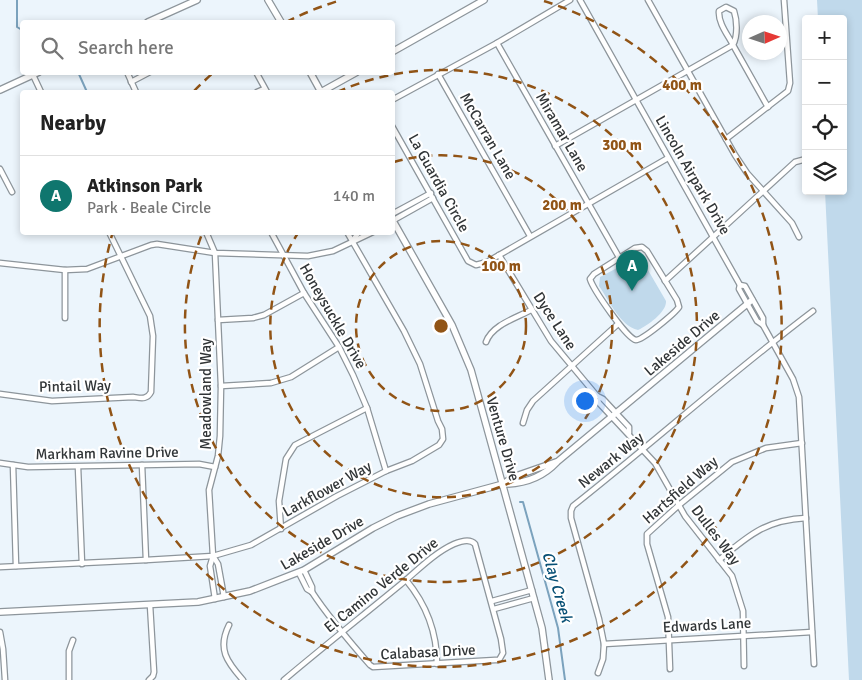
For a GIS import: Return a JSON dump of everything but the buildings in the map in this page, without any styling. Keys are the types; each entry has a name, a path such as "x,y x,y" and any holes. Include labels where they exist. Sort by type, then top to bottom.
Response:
{"street":[{"path":"152,20 197,0"},
{"path":"268,0 280,20"},
{"path":"395,50 484,0"},
{"path":"395,98 497,43 570,0"},
{"name":"Lincoln Airpark Drive","path":"580,0 740,285 745,286 750,302 763,318 763,325 793,379 799,397 814,664"},
{"path":"648,0 747,173 792,223 800,237"},
{"path":"726,139 768,108 788,90 790,84 784,0"},
{"path":"555,146 733,45 736,35 735,15 731,8 726,7 721,9 718,15 733,45 768,108"},
{"name":"Miramar Lane","path":"497,43 620,259"},
{"name":"McCarran Lane","path":"438,74 530,236"},
{"path":"0,90 34,75"},
{"path":"36,75 40,90"},
{"path":"128,75 135,90"},
{"path":"131,82 144,75"},
{"path":"257,75 265,90"},
{"path":"312,75 320,90"},
{"path":"325,90 352,75"},
{"name":"La Guardia Circle","path":"395,131 468,261 472,264 480,265 668,158"},
{"path":"665,281 795,162 802,160"},
{"path":"0,169 12,192"},
{"path":"395,213 432,196"},
{"path":"395,219 432,196"},
{"name":"Venture Drive","path":"395,224 448,317 464,352 532,590 543,635 549,680"},
{"path":"110,235 120,256"},
{"name":"Meadowland Way","path":"207,235 215,253 221,386 220,436 209,490 212,556 210,566 215,599"},
{"name":"Honeysuckle Drive","path":"273,235 304,293 339,347 353,375 367,408 386,471"},
{"path":"348,235 352,242"},
{"path":"352,242 357,235"},
{"path":"0,263 65,270 86,269 157,244 215,253 308,256 333,251 367,235"},
{"name":"Larkflower Way","path":"0,567 212,556 251,545 338,496 386,471 412,461 439,445 443,439 442,429 420,364 404,332 352,242"},
{"path":"642,247 647,251 665,281 677,300 679,307 675,313 643,338 637,340 630,338 618,324 592,286 590,279 594,274 635,248 642,247"},
{"name":"Dyce Lane","path":"499,255 551,341 571,367 597,396 603,399 614,415"},
{"name":"Pintail Way","path":"0,394 52,400 133,397 144,399 149,396 151,392 152,325 146,306 120,256"},
{"path":"65,270 65,318"},
{"path":"218,320 253,318 264,315 304,293"},
{"name":"Lakeside Drive","path":"0,612 150,605 215,599 262,588 302,572 373,528 397,516 429,504 503,484 515,484 548,472 557,462 750,302"},
{"path":"486,342 490,334 531,310"},
{"name":"Newark Way","path":"604,644 599,618 571,518 573,506 644,450 813,310"},
{"path":"523,423 527,410 533,401 618,324"},
{"path":"221,386 253,386 291,377 339,347"},
{"path":"282,529 279,501 286,459 295,445 367,408"},
{"name":"Dulles Way","path":"614,415 629,427 629,434 655,463 685,516 732,576 743,611 744,666"},
{"name":"Hartsfield Way","path":"670,640 666,610 646,539 649,531 732,462 766,448 802,443"},
{"name":"Markham Ravine Drive","path":"0,464 28,467 78,467 199,464 215,467"},
{"path":"13,465 16,566"},
{"path":"142,465 146,560"},
{"path":"78,467 82,564"},
{"path":"719,560 746,537 758,530 783,520 806,518"},
{"name":"El Camino Verde Drive","path":"284,680 438,553 461,541 472,541 475,544 494,609"},
{"name":"Meadowland Way","path":"212,556 218,564 224,597"},
{"name":"Calabasa Drive","path":"302,572 307,589 312,592 341,632 373,667 499,660 503,653 503,647 494,609"},
{"path":"406,580 422,600 426,610 436,644 437,664"},
{"path":"492,601 532,590"},
{"path":"494,609 534,598"},
{"path":"149,680 154,672 150,605"},
{"path":"229,625 223,640 224,652 232,667 243,680"},
{"path":"0,632 5,680"},
{"name":"Edwards Lane","path":"604,644 812,632"},
{"path":"69,680 69,651 73,640"},
{"path":"670,640 670,669"},
{"path":"598,673 603,659 604,644"}],"shaded area":[{"path":"817,0 862,0 862,680 849,680 825,195 847,195 847,15 818,15"},
{"path":"637,257 641,258 666,301 660,314 638,330 632,328 620,318 599,286 600,277"}],"waterway":[{"name":"Clay Creek","path":"17,0 17,27 20,29"},
{"name":"Clay Creek","path":"79,75 86,90"},
{"name":"Clay Creek","path":"520,502 523,502 558,628 565,680"}],"place":[{"name":"Atkinson Park","path":"632,291"}]}
